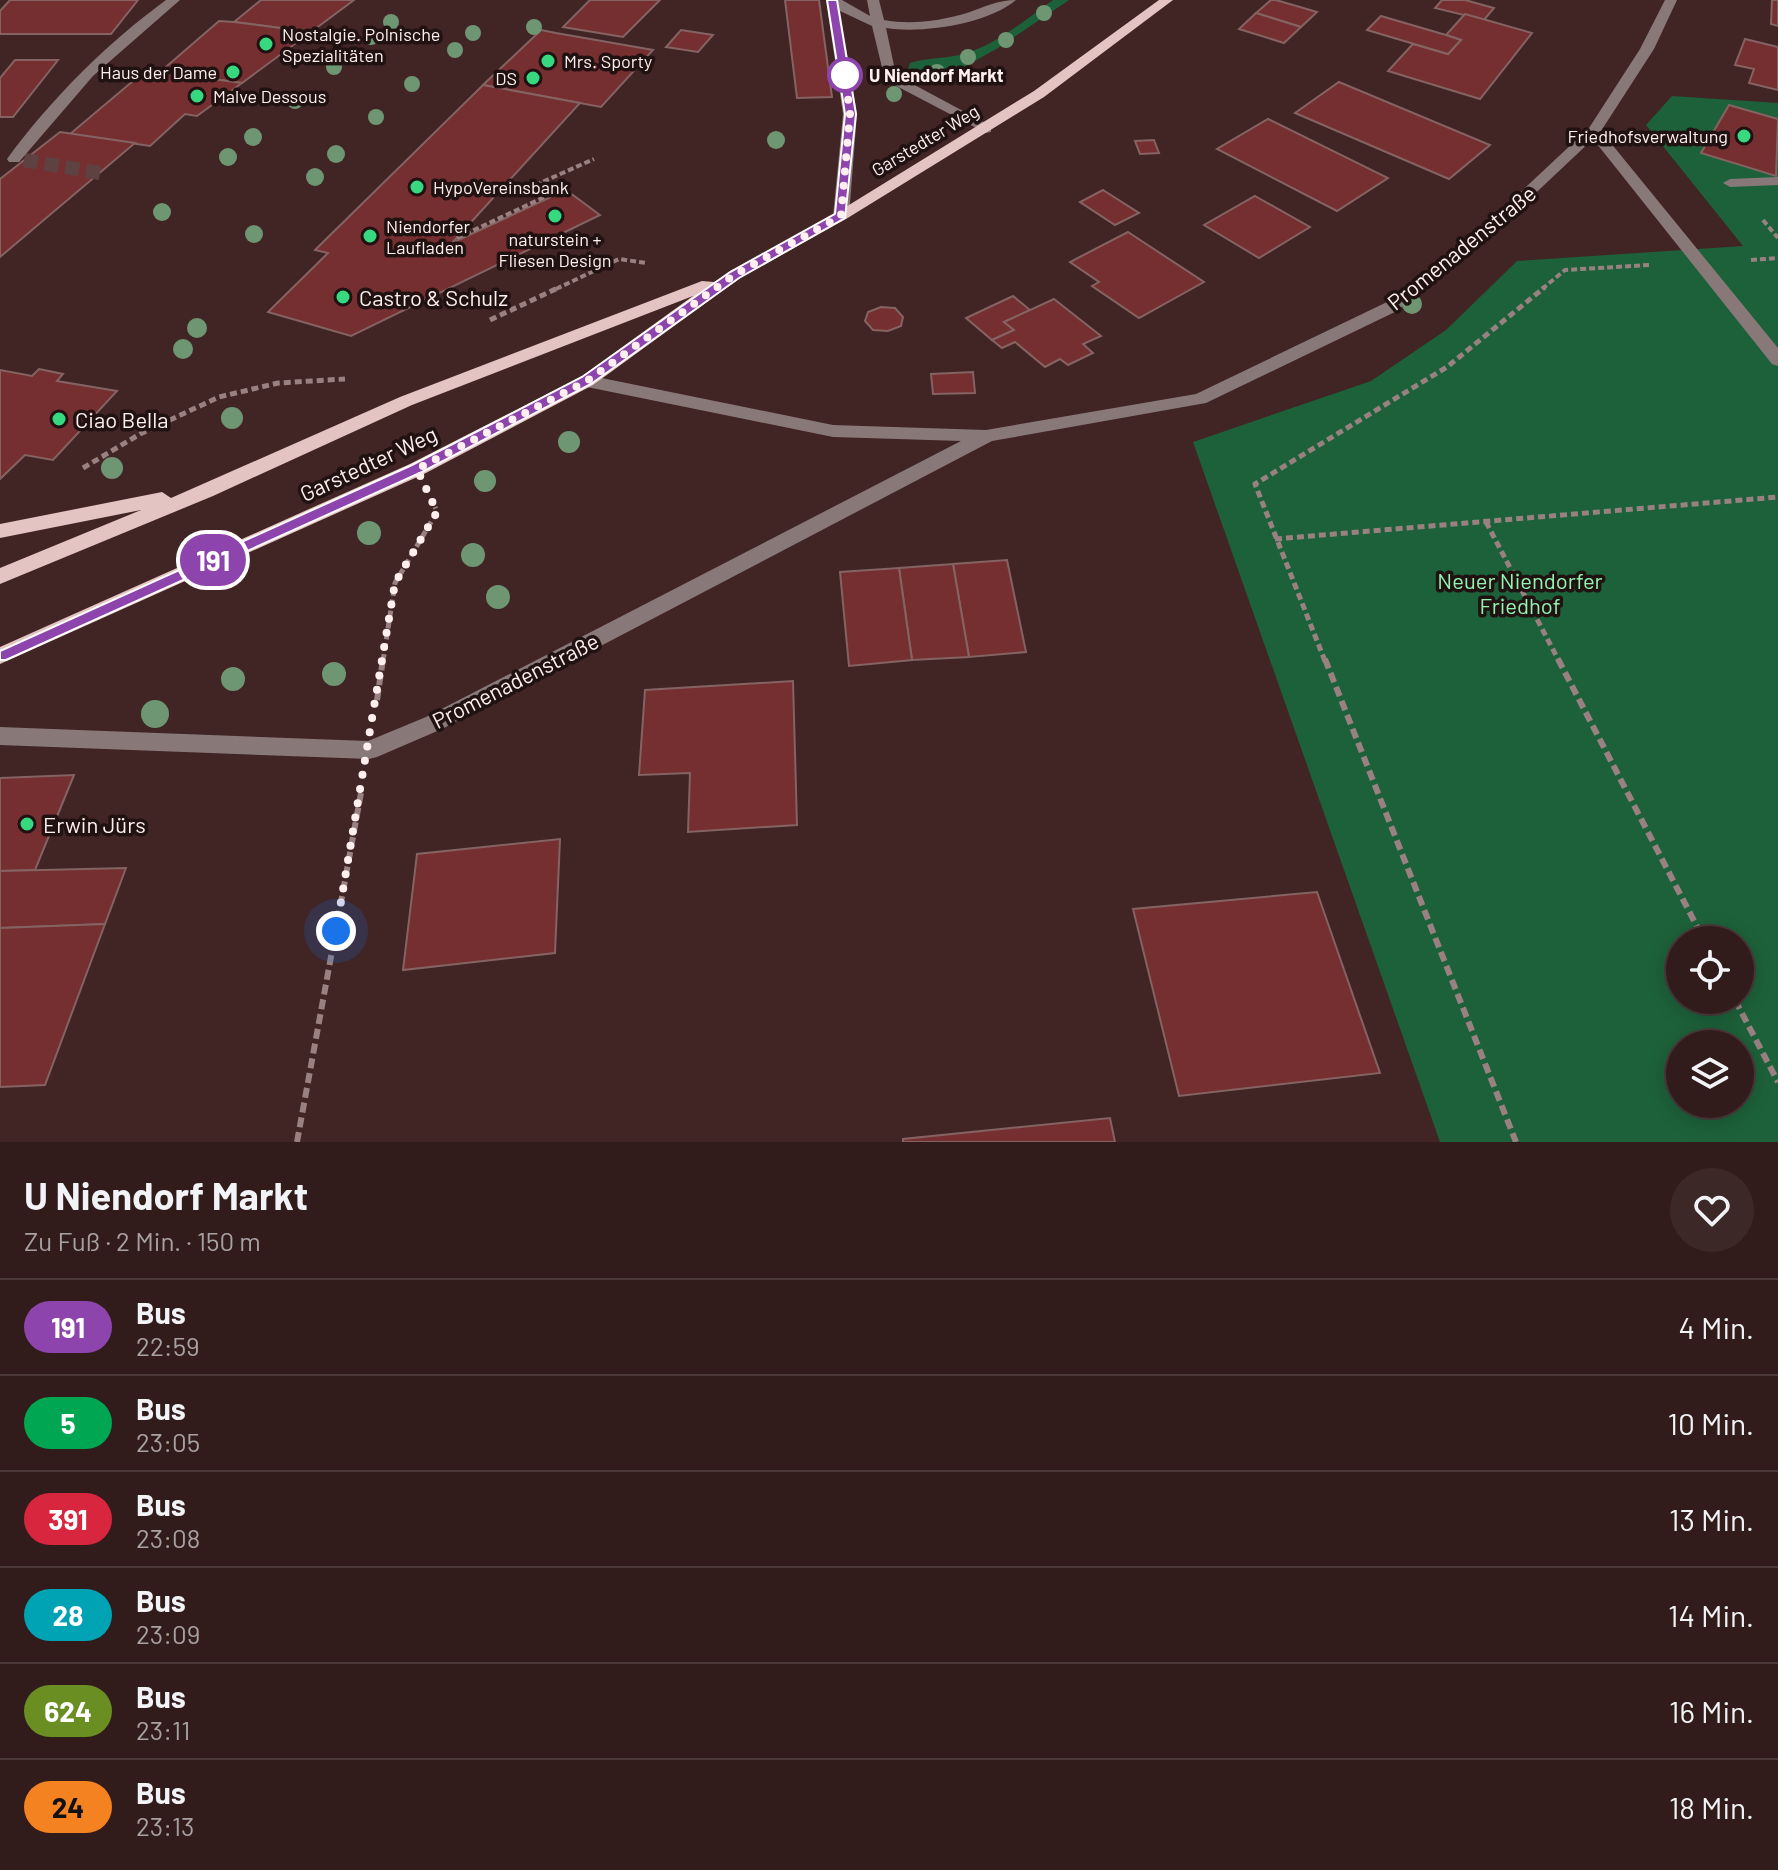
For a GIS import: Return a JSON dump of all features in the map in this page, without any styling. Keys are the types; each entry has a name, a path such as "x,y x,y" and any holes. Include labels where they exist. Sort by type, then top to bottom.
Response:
{"main road":[{"name":"Garstedter Weg","path":"0,656 417,469 587,381 734,275 841,216 986,129 1074,70 1167,0"},
{"name":"Garstedter Weg","path":"0,576 206,491 406,401 734,275"},
{"path":"0,531 206,491"}],"street":[{"path":"13,159 105,55 141,23 174,0"},
{"path":"833,0 879,24 915,25 944,22 990,10 1010,0"},
{"path":"833,0 850,114 841,216"},
{"path":"873,0 890,77 986,129"},
{"name":"Promenadenstraße","path":"587,381 833,431 986,436 1200,399 1391,307 1504,215 1594,131 1647,49 1671,0"},
{"path":"1594,131 1778,360"},
{"path":"1730,183 1778,181"},
{"name":"Promenadenstraße","path":"0,736 369,750 448,716 986,436"}],"path":[{"path":"457,238 553,193 540,183 594,159"},
{"path":"1516,1142 1255,484 1447,367 1565,270 1778,258"},
{"path":"484,323 619,259"},
{"path":"76,471 140,434 219,397 278,383 323,382 359,376"},
{"path":"297,1142 369,750 395,583 437,512 417,469"},
{"path":"1275,539 1778,497"},
{"path":"1486,522 1697,926"},
{"path":"1742,1014 1778,1082"}],"green space":[{"path":"1053,0 1069,0 998,48 932,85 908,70 910,63 979,49"},
{"name":"Neuer Niendorfer Friedhof","path":"1672,96 1778,103 1778,1142 1440,1142 1193,442 1371,381 1446,330 1517,261 1743,246 1646,125"}],"building":[{"path":"10,0 138,0 111,34 0,34 0,11"},
{"path":"261,0 354,0 311,32 234,22"},
{"path":"590,0 660,0 623,37 563,27"},
{"path":"785,0 819,0 832,97 797,98"},
{"path":"1271,0 1317,12 1301,27 1256,13"},
{"path":"1442,0 1465,0 1494,8 1484,20 1435,8"},
{"path":"1772,0 1778,0 1778,26 1771,24"},
{"path":"1256,13 1301,27 1284,43 1239,29"},
{"path":"1465,14 1532,33 1480,99 1388,71 1413,44 1448,54 1461,40 1446,35"},
{"path":"1381,16 1461,40 1448,54 1367,30"},
{"path":"219,21 311,32 242,83 160,72"},
{"path":"541,30 653,50 601,107 483,85"},
{"path":"681,30 713,35 698,52 666,47"},
{"path":"1745,39 1778,47 1778,90 1749,83 1754,69 1735,65"},
{"path":"15,60 58,60 13,117 0,117 0,78"},
{"path":"146,70 242,83 197,116 185,114 150,146 70,134"},
{"path":"1339,82 1490,145 1449,179 1295,113"},
{"path":"483,85 580,103 452,243 566,190 600,215 351,336 268,312 328,253 315,250"},
{"name":"Friedhofsverwaltung","path":"1729,105 1778,119 1776,176 1701,153"},
{"path":"1268,119 1388,178 1337,211 1217,149"},
{"path":"60,132 135,143 0,257 0,179"},
{"path":"1154,140 1159,153 1140,154 1135,141"},
{"path":"1103,190 1139,213 1115,225 1080,202"},
{"path":"1255,196 1310,227 1259,258 1204,225"},
{"path":"1128,232 1204,282 1139,318 1092,286 1099,282 1070,262"},
{"path":"1013,296 1030,310 1004,322 1014,330 992,340 966,318"},
{"path":"1054,299 1101,336 1083,344 1093,353 1068,365 1060,359 1045,367 1015,342 1002,348 992,340 1014,330 1004,322"},
{"path":"881,307 895,308 903,317 901,326 888,331 873,330 865,321 868,312"},
{"path":"39,369 63,374 57,381 117,391 53,460 25,455 0,479 0,370 32,376"},
{"path":"973,372 975,393 933,394 931,374"},
{"path":"1007,560 1026,652 969,657 953,564"},
{"path":"953,564 969,657 912,660 899,568"},
{"path":"899,568 912,660 849,666 840,572"},
{"path":"793,681 797,825 688,832 690,773 639,775 645,690"},
{"name":"Erwin Jürs","path":"74,775 35,870 0,871 0,778"},
{"path":"560,839 555,953 403,970 417,854"},
{"path":"126,868 105,924 0,928 0,871"},
{"path":"1317,892 1380,1073 1179,1096 1133,909"},
{"path":"105,924 45,1085 0,1087 0,928"},
{"path":"1110,1118 1115,1142 903,1142 903,1139"}],"tunnel":[{"path":"24,160 100,173"}],"bus line":[{"name":"191","path":"0,656 417,469 587,381 734,275 841,216 850,114 832,0"}],"place":[{"name":"Nostalgie. Polnische Spezialitäten","path":"266,44"},
{"name":"Mrs. Sporty","path":"548,61"},
{"name":"Haus der Dame","path":"233,72"},
{"name":"U Niendorf Markt","path":"845,75"},
{"name":"DS","path":"533,78"},
{"name":"Malve Dessous","path":"197,96"},
{"name":"Friedhofsverwaltung","path":"1744,136"},
{"name":"HypoVereinsbank","path":"417,187"},
{"name":"naturstein + Fliesen Design","path":"555,216"},
{"name":"Niendorfer Laufladen","path":"370,236"},
{"name":"Castro & Schulz","path":"343,297"},
{"name":"Ciao Bella","path":"59,419"},
{"name":"Erwin Jürs","path":"27,824"}],"route":[{"path":"336,931 395,583 437,512 417,469 587,381 734,275 841,216 850,132 845,75"}]}
